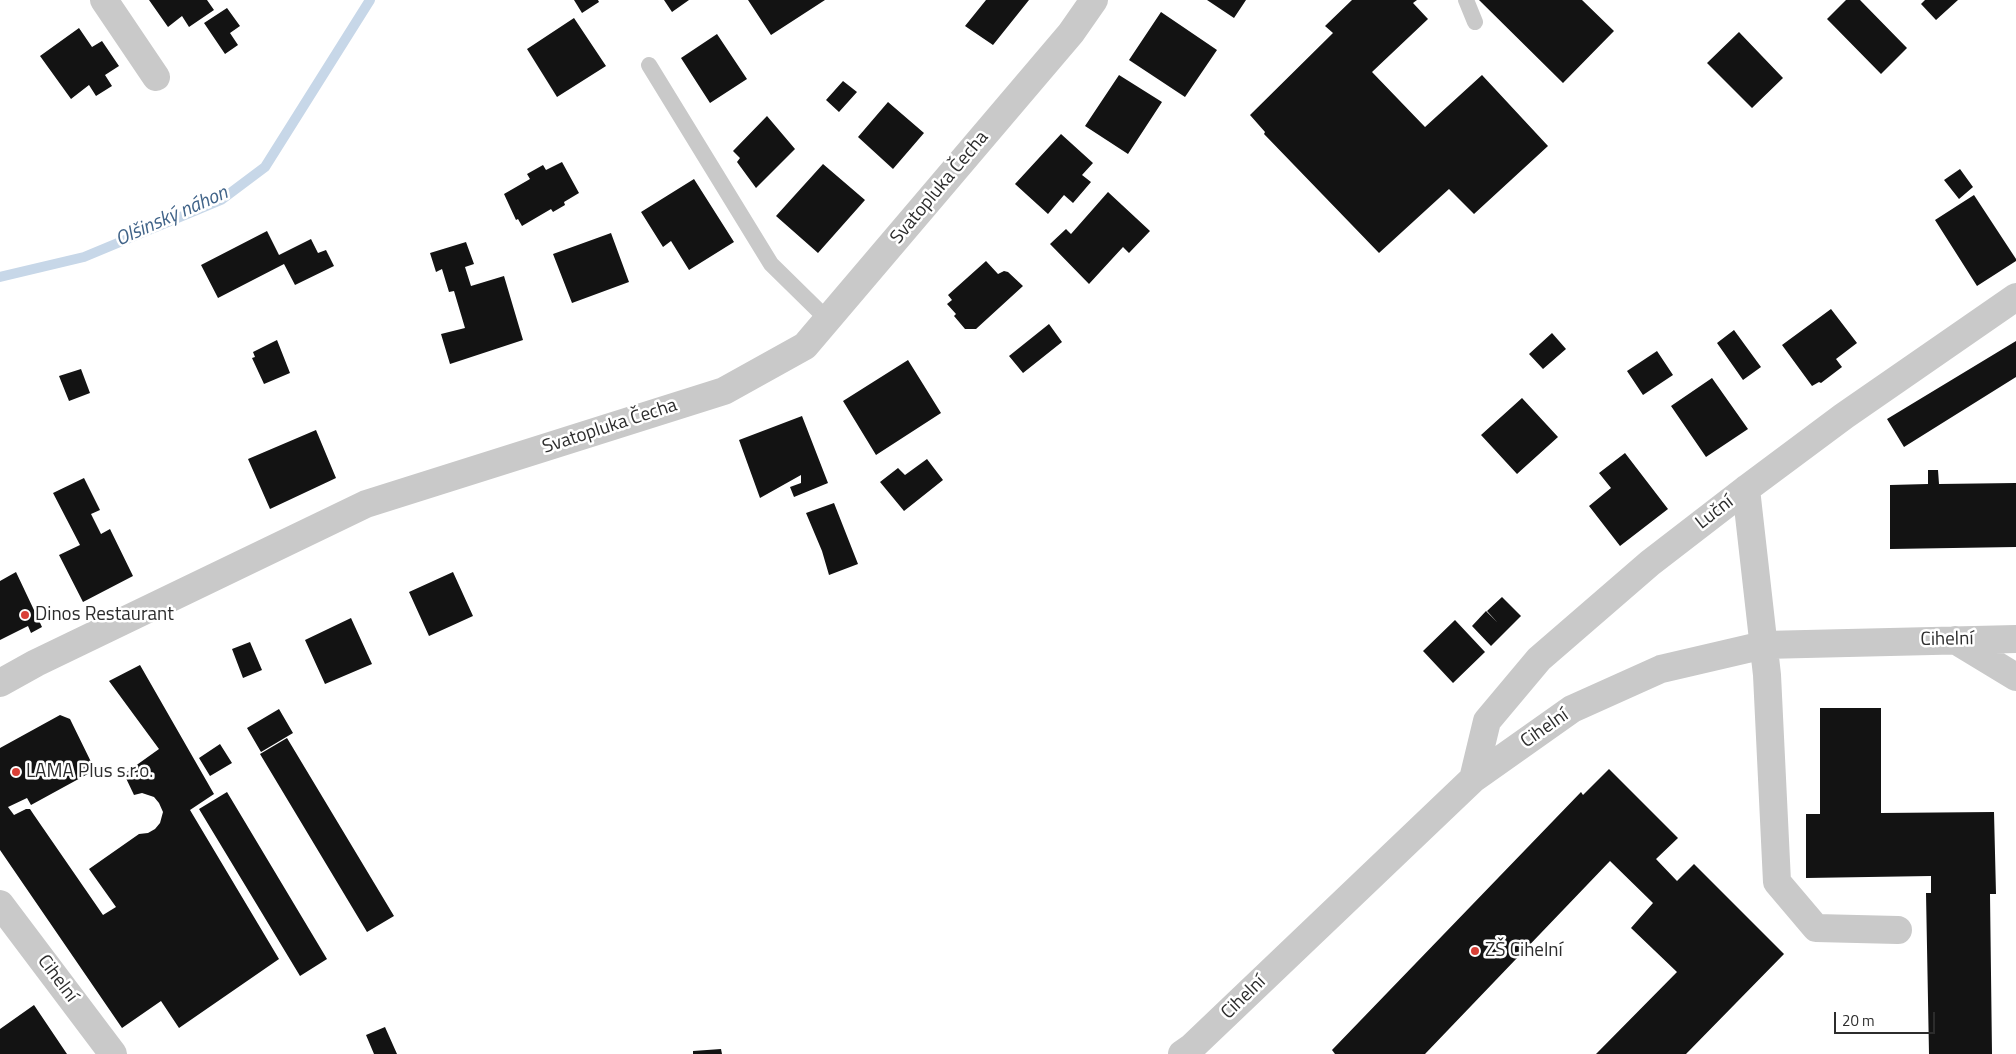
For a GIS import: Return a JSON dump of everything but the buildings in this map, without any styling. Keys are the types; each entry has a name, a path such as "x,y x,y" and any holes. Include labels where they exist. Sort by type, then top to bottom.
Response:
{"street":[{"path":"104,0 156,77"},
{"name":"Svatopluka Čecha","path":"0,683 36,663 366,504 724,391 805,346 1071,33 1094,0"},
{"name":"Luční","path":"1473,779 1487,722 1539,659 1650,563 1746,489 1844,416 2016,297"},
{"path":"1746,489 1768,675 1777,882 1816,928 1898,930"},
{"name":"Cihelní","path":"1182,1054 1192,1047 1473,779 1572,709 1661,669 1764,645 2016,639"},
{"path":"1955,640 2016,677"},
{"name":"Cihelní","path":"0,904 113,1054"}],"lane":[{"path":"1466,0 1475,22"},
{"path":"649,65 771,264 827,319"}],"waterway":[{"name":"Olšinský náhon","path":"0,277 84,257 221,200 265,167 370,0"}],"place":[{"name":"Dinos Restaurant","path":"25,615"},
{"name":"LAMA Plus s.r.o.","path":"16,772"},
{"name":"ZŠ Cihelní","path":"1475,951"}]}
